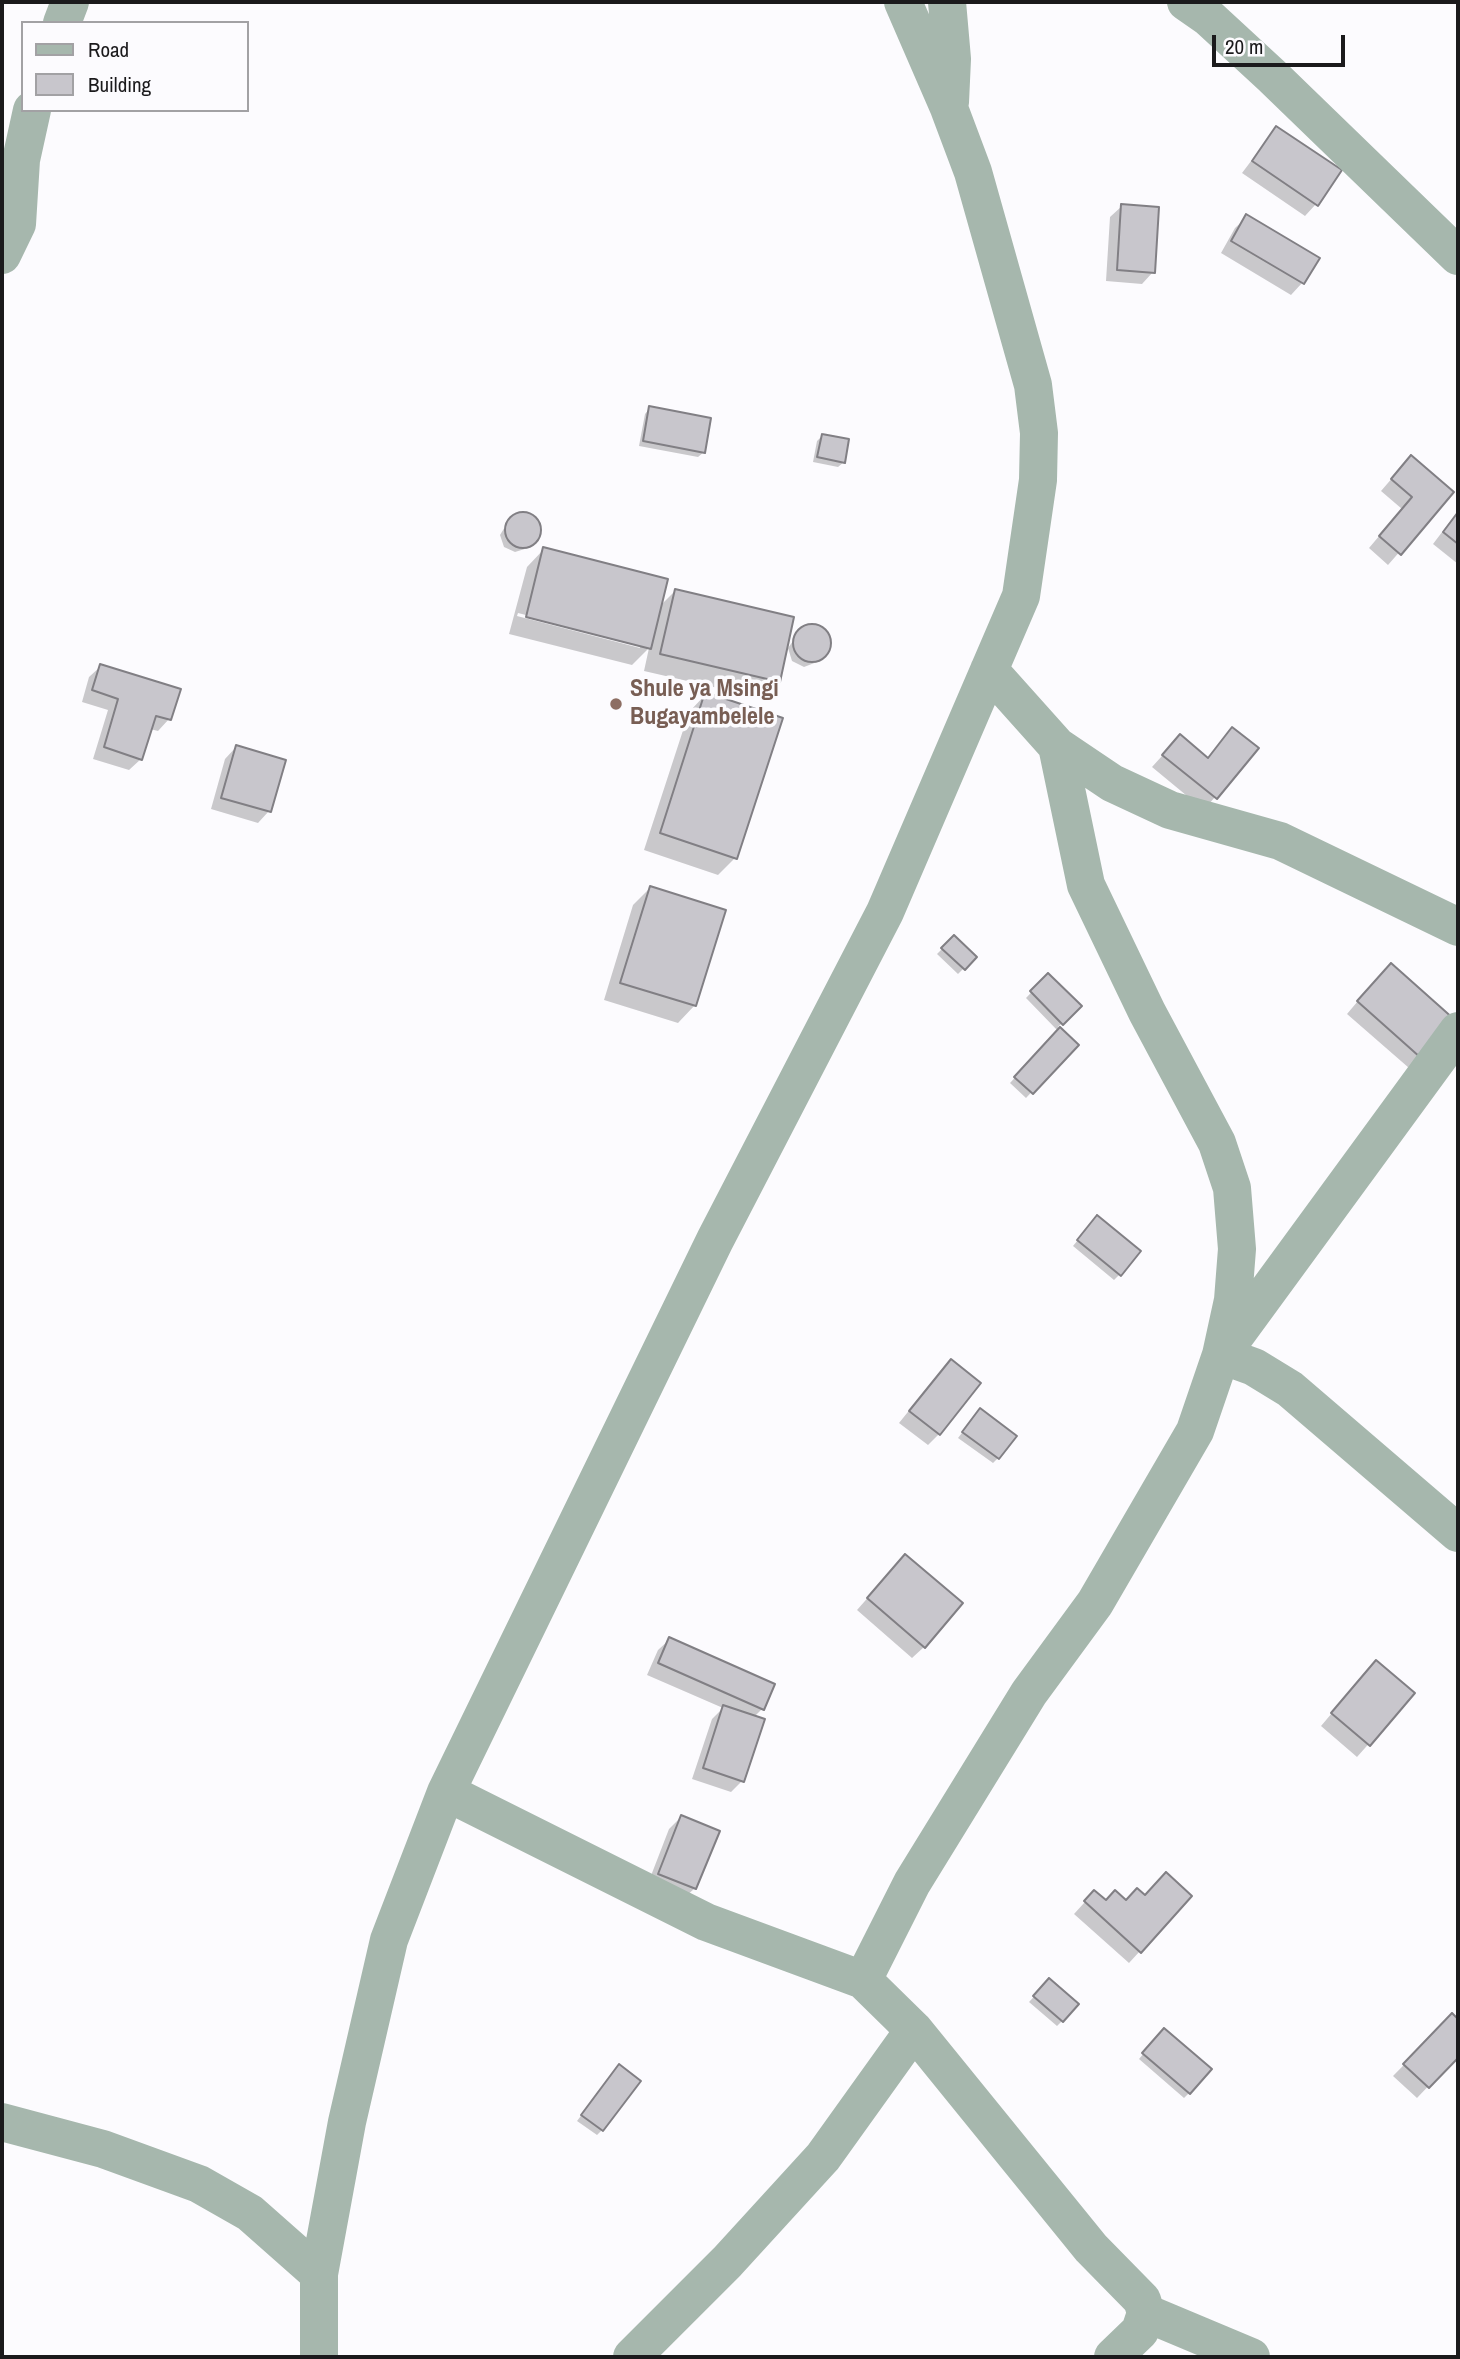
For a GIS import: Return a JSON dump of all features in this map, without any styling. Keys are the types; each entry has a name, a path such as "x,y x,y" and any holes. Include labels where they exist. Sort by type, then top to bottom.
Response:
{"street":[{"path":"63,21 70,2"},
{"path":"319,2357 319,2274 347,2122 390,1940 446,1792 697,1277 885,912 1021,596 1038,480 1039,433 1034,386 1006,282 949,107 903,2"},
{"path":"947,2 952,59 949,107"},
{"path":"1186,2 1209,18 1273,77 1458,256"},
{"path":"2,255 17,224 21,160 32,112"},
{"path":"989,670 1057,746 1112,783 1170,810 1280,841 1458,927"},
{"path":"863,1980 912,1883 1029,1693 1096,1603 1195,1431 1221,1355 1233,1300 1237,1249 1232,1188 1217,1143 1147,1012 1086,886 1057,746"},
{"path":"1221,1355 1458,1031"},
{"path":"1221,1355 1254,1367 1290,1389 1458,1532"},
{"path":"446,1792 706,1922 863,1980 914,2030 1091,2248 1142,2300 1146,2314 1140,2331 1113,2357"},
{"path":"632,2357 727,2262 823,2157 914,2030"},
{"path":"2,2122 103,2149 198,2184 250,2213 319,2274"},
{"path":"1146,2314 1251,2357"}],"building":[{"path":"1276,126 1342,170 1318,206 1252,161"},
{"path":"1121,204 1159,207 1155,273 1117,270"},
{"path":"1246,214 1320,258 1304,284 1231,241"},
{"path":"649,406 711,418 705,453 643,441"},
{"path":"822,434 849,439 845,463 817,457"},
{"path":"1411,455 1454,492 1401,555 1379,536 1412,497 1391,479"},
{"path":"523,512 536,517 541,530 536,543 523,548 510,543 505,530 510,517"},
{"path":"1458,512 1458,544 1443,532"},
{"path":"543,547 668,579 651,649 526,617"},
{"path":"675,589 794,617 780,682 660,654"},
{"path":"812,624 825,630 831,643 825,656 812,662 799,656 793,643 799,630"},
{"path":"100,664 181,689 171,720 156,716 142,760 104,747 118,699 92,690"},
{"path":"705,692 783,718 737,859 660,833"},
{"path":"1232,727 1259,748 1217,799 1162,755 1180,734 1208,758"},
{"path":"236,745 286,760 271,812 221,798"},
{"path":"650,886 726,910 696,1006 620,983"},
{"path":"954,935 977,957 965,970 941,948"},
{"path":"1391,963 1455,1020 1421,1058 1357,1001"},
{"path":"1048,973 1082,1006 1063,1025 1030,991"},
{"path":"1060,1027 1079,1045 1033,1094 1014,1077"},
{"path":"1097,1215 1141,1251 1121,1276 1077,1240"},
{"path":"951,1359 981,1383 940,1435 909,1411"},
{"path":"980,1408 1017,1436 999,1459 962,1432"},
{"path":"905,1554 963,1603 925,1648 867,1598"},
{"path":"669,1637 775,1684 764,1710 658,1663"},
{"path":"1376,1660 1415,1693 1370,1746 1331,1713"},
{"path":"723,1705 765,1719 744,1782 703,1768"},
{"path":"681,1815 720,1831 696,1889 658,1874"},
{"path":"1166,1872 1192,1896 1141,1953 1084,1901 1094,1890 1106,1900 1115,1890 1126,1900 1137,1888 1145,1895"},
{"path":"1049,1978 1079,2004 1063,2022 1033,1996"},
{"path":"1452,2013 1458,2019 1458,2058 1429,2088 1403,2064"},
{"path":"1164,2028 1212,2069 1190,2094 1142,2053"},
{"path":"619,2064 641,2081 603,2131 581,2115"}],"place":[{"name":"Shule ya Msingi Bugayambelele","path":"616,704"}]}
